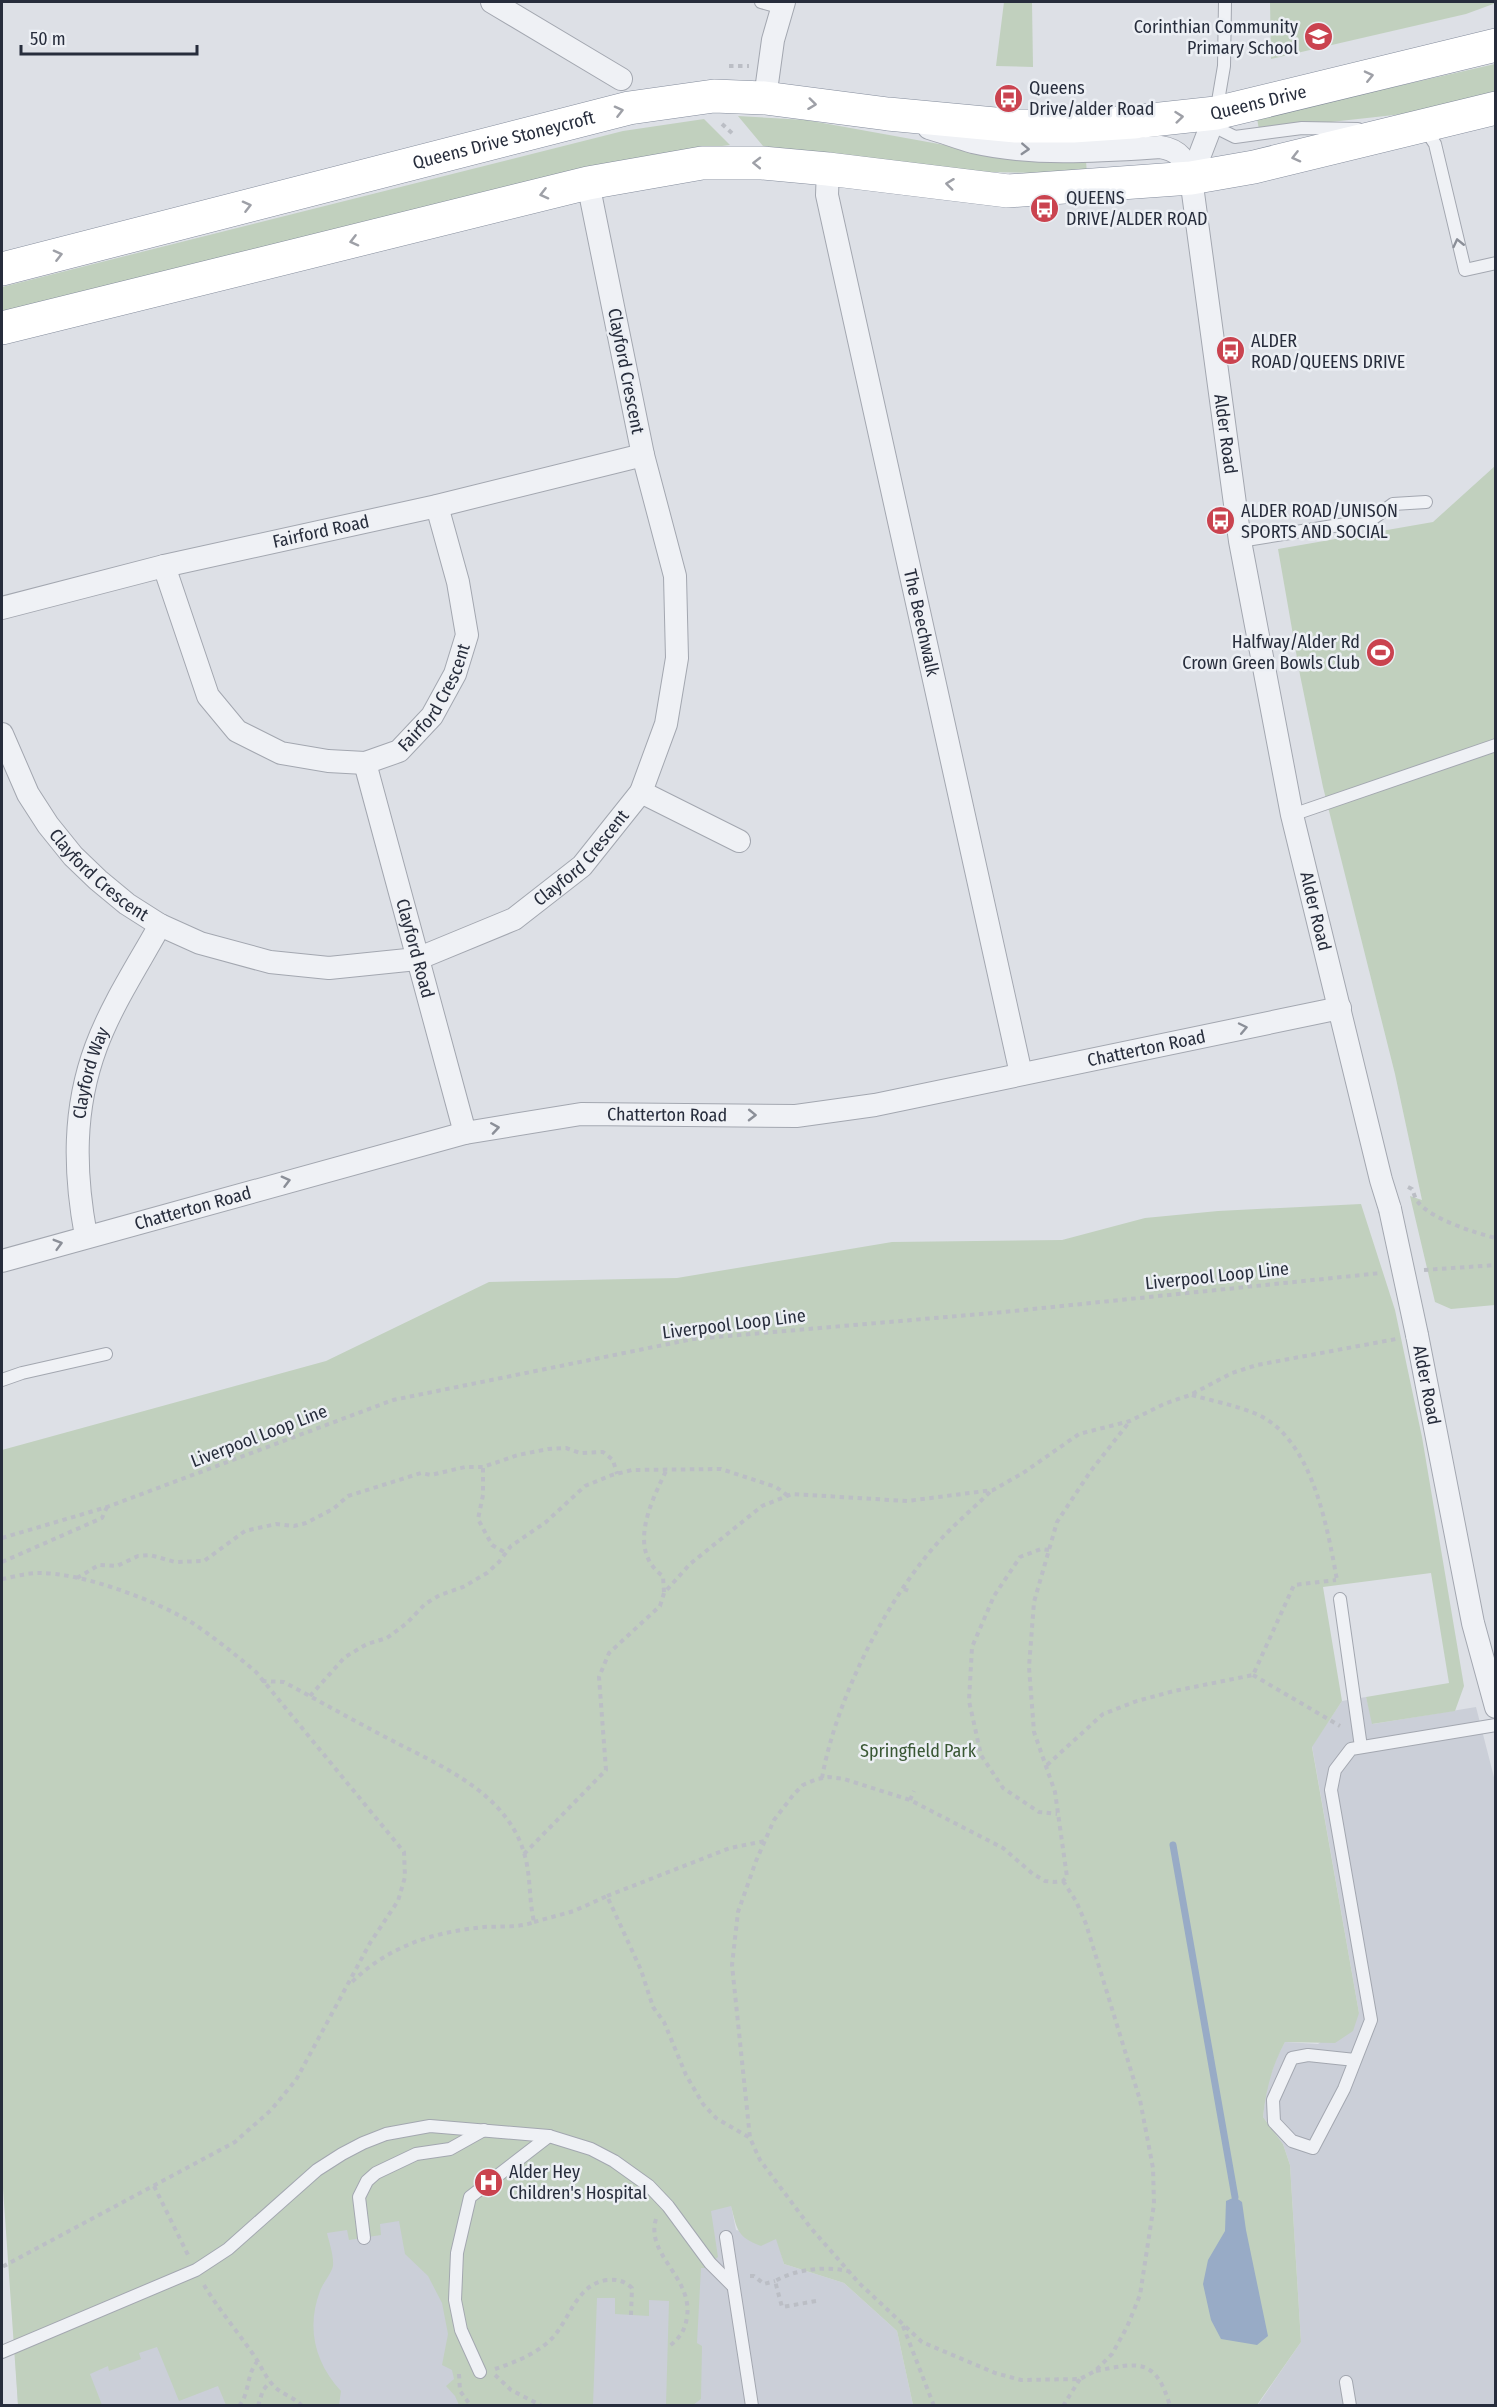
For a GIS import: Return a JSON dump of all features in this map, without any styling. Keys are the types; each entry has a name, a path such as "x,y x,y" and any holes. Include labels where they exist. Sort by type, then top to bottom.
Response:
{"highway":[{"name":"Queens Drive","path":"1016,126 1123,123 1216,112 1496,45"},
{"name":"Queens Drive Stoneycroft","path":"2,269 629,108 767,82 888,114 1016,126"},
{"path":"2,328 588,183 702,163 762,163 828,168 1008,191 1191,178 1265,164 1496,108"}],"street":[{"path":"492,2 621,79"},
{"path":"767,82 776,4"},
{"name":"Alder Road","path":"1216,112 1191,178 1240,541 1292,815 1390,1209 1473,1623 1496,1707"},
{"path":"888,114 971,141 1006,148 1073,152 1160,147 1172,149 1179,153 1186,163 1191,178"},
{"name":"The Beechwalk","path":"828,168 827,195 1021,1074"},
{"name":"Clayford Crescent","path":"2,734 28,794 48,825 73,856 127,904 160,925 200,943 270,962 329,968 417,959 514,919 582,866 641,792 666,724 677,658 675,576 643,455 588,183"},
{"name":"Fairford Road","path":"2,608 164,566 437,506 643,455"},
{"name":"Fairford Crescent","path":"164,566 208,696 237,731 281,753 328,761 365,763 399,751 432,716 455,674 467,635 458,582 437,506"},
{"name":"Clayford Road","path":"365,763 465,1133"},
{"path":"641,792 739,841"},
{"name":"Clayford Way","path":"86,1236 78,1182 77,1138 80,1105 87,1075 109,1018 160,925"},
{"name":"Chatterton Road","path":"2,1260 465,1133 581,1114 796,1116 875,1105 1340,1008"}],"lane":[{"path":"1225,2 1224,66 1216,112 1223,131 1235,137 1302,128 1411,128 1435,144 1464,270 1496,263"},
{"path":"1240,541 1371,520 1394,504 1426,502"},
{"path":"1292,815 1496,745"},
{"path":"2,1380 22,1373 106,1354"},
{"path":"1340,1599 1361,1743"},
{"path":"1354,2060 1308,2055 1292,2058 1273,2100 1274,2121 1292,2141 1313,2148 1344,2089 1371,2020 1331,1790 1335,1770 1351,1749 1361,1743 1496,1725"},
{"path":"2,2352 196,2270 228,2250 317,2170 363,2143 386,2134 430,2126 549,2136 591,2149 614,2161 649,2186 666,2204 710,2263 732,2281"},
{"path":"364,2238 359,2198 367,2181 376,2173 416,2154 450,2148 484,2130"},
{"path":"480,2372 461,2330 455,2300 457,2253 470,2197 549,2136"},
{"path":"726,2237 752,2406"},
{"path":"1346,2382 1350,2406"}],"path":[{"path":"724,66 767,82"},
{"path":"1381,1180 1412,1189 1418,1202 1468,1231 1496,1238"},
{"path":"1417,1270 1496,1265"},
{"name":"Liverpool Loop Line","path":"2,1538 107,1507 393,1400 693,1339 1383,1273"},
{"path":"822,1778 832,1731 883,1622 904,1589 943,1538 993,1490 1023,1473 1079,1434 1130,1421 1164,1404 1191,1395 1232,1373 1257,1365 1417,1335"},
{"path":"1191,1395 1255,1413 1282,1431 1306,1467 1327,1527 1340,1599"},
{"path":"1130,1421 1090,1472 1057,1522 1034,1602 1029,1667 1034,1732 1055,1792 1067,1877 1063,1881 1045,1881 1033,1874 1003,1848 910,1800 844,1779 822,1778 803,1785 774,1820 738,1912 732,1965 750,2138 760,2160 810,2227 849,2271 922,2342 995,2373 1021,2380 1080,2379 1095,2371 1123,2365 1139,2365 1155,2372 1163,2383 1170,2406"},
{"path":"76,1578 99,1565 117,1566 138,1556 150,1555 175,1562 204,1561 245,1531 276,1524 294,1526 306,1523 333,1509 348,1496 421,1473 431,1475 465,1467 483,1467 518,1455 566,1448 580,1453 603,1452 613,1460 617,1474"},
{"path":"483,1467 483,1495 478,1519 492,1545 506,1553"},
{"path":"524,1854 606,1770 599,1677 609,1653 660,1606 664,1593 663,1576 655,1570 647,1556 644,1523 667,1469"},
{"path":"310,1696 345,1657 368,1644 387,1638 407,1623 425,1604 487,1573 511,1546 546,1522 585,1486 632,1470 721,1469 776,1487 788,1496"},
{"path":"664,1593 690,1564 727,1533 762,1506 792,1494 907,1501 993,1490"},
{"path":"2,1562 102,1518 107,1507"},
{"path":"1049,1550 1041,1549 1020,1557 994,1596 972,1647 969,1701 981,1755 1003,1788 1039,1812 1058,1814"},
{"path":"2,1579 38,1573 76,1578 138,1598 192,1623 227,1647 262,1681 404,1852 405,1877 398,1901 370,1943 296,2080 271,2110 235,2142 2,2267"},
{"path":"1252,1675 1294,1585 1336,1580"},
{"path":"904,1589 909,1592"},
{"path":"1047,1765 1103,1714 1137,1701 1174,1691 1252,1675 1361,1743"},
{"path":"262,1681 284,1682 433,1760 464,1780 493,1804 517,1836 524,1854 531,1879 531,1907 534,1922"},
{"path":"910,1800 914,1791"},
{"path":"346,1988 381,1959 419,1939 445,1932 523,1926 574,1911 730,1848 765,1841"},
{"path":"1063,1881 1076,1901 1086,1924 1140,2100 1154,2168 1154,2204 1140,2295 1127,2327 1112,2354 1095,2371"},
{"path":"608,1896 641,1970 653,2007 664,2022 686,2075 702,2104 716,2118 750,2138"},
{"path":"154,2186 219,2311 270,2382 282,2392 297,2399 302,2406"},
{"path":"666,2204 655,2221 654,2237 684,2287 688,2301 685,2329 677,2341 668,2347"},
{"path":"732,2281 754,2276 764,2284 787,2275 816,2269 832,2267 849,2271"},
{"path":"542,2406 512,2390 490,2371 531,2354 543,2346 555,2336 582,2294 600,2281 620,2280 632,2288 631,2315"},
{"path":"776,2281 782,2307 816,2301"},
{"path":"903,2325 934,2406"},
{"path":"239,2406 244,2399 250,2372 257,2361"},
{"path":"453,2375 480,2372"},
{"path":"459,2374 460,2391 471,2406"},
{"path":"1063,2406 1080,2379"},
{"path":"258,2406 263,2390 270,2382"}],"shaded area":[{"path":"1366,1697 1373,1724 1476,1707 1496,1785 1495,2405 1257,2406 1301,2342 1290,2165 1283,2144 1263,2117 1266,2089 1285,2042 1318,2044 1359,2013 1312,1746 1342,1701"},
{"name":"Alder Hey Children's Hospital","path":"731,2205 736,2230 777,2239 784,2264 844,2283 897,2331 913,2405 18,2405 14,2337 181,2267 251,2221"}],"green space":[{"path":"1004,2 1032,2 1033,67 996,66"},
{"name":"Corinthian Community Primary School","path":"1270,2 1496,3 1466,14 1271,59"},
{"path":"1495,64 1495,95 1412,113 1259,130 1257,118"},
{"path":"738,116 806,120 1011,157 1086,161 1087,174 987,172 763,146"},
{"path":"704,119 730,145 657,154 2,312 2,287 623,131"},
{"path":"1495,466 1495,1305 1451,1309 1435,1302 1410,1196 1422,1200 1395,1074 1323,787 1278,549 1433,522"},
{"name":"Springfield Park","path":"1361,1204 1395,1310 1422,1437 1464,1686 1455,1711 1372,1724 1366,1697 1449,1683 1431,1573 1323,1587 1342,1701 1312,1747 1359,2013 1353,2031 1335,2043 1285,2042 1270,2078 1263,2117 1283,2144 1290,2165 1301,2342 1257,2405 913,2405 897,2331 844,2283 784,2264 776,2239 761,2246 747,2239 739,2231 731,2206 711,2211 718,2257 701,2268 697,2343 702,2346 701,2399 693,2405 666,2405 669,2301 649,2300 649,2316 615,2314 615,2298 597,2298 593,2405 459,2405 446,2386 454,2379 452,2370 442,2365 448,2334 442,2303 428,2276 405,2254 399,2221 380,2224 381,2235 349,2240 347,2230 327,2233 333,2266 321,2288 316,2305 314,2332 319,2357 341,2391 339,2405 226,2405 218,2386 179,2401 157,2347 139,2353 141,2359 109,2371 108,2366 90,2374 102,2405 18,2405 2,2174 2,1450 326,1361 489,1282 677,1278 892,1242 1062,1240 1145,1218 1218,1211"}],"water":[{"path":"1235,2197 1242,2202 1268,2336 1257,2345 1221,2339 1211,2320 1203,2284 1208,2260 1225,2231 1226,2201"}],"waterway":[{"path":"1173,1845 1235,2197"}],"place":[{"name":"Corinthian Community Primary School","path":"1319,37"},
{"name":"Queens Drive/alder Road","path":"1008,98"},
{"name":"QUEENS DRIVE/ALDER ROAD","path":"1045,208"},
{"name":"ALDER ROAD/QUEENS DRIVE","path":"1230,351"},
{"name":"ALDER ROAD/UNISON SPORTS AND SOCIAL","path":"1220,521"},
{"name":"Halfway/Alder Rd Crown Green Bowls Club","path":"1381,652"},
{"name":"Alder Hey Children's Hospital","path":"488,2182"}]}
